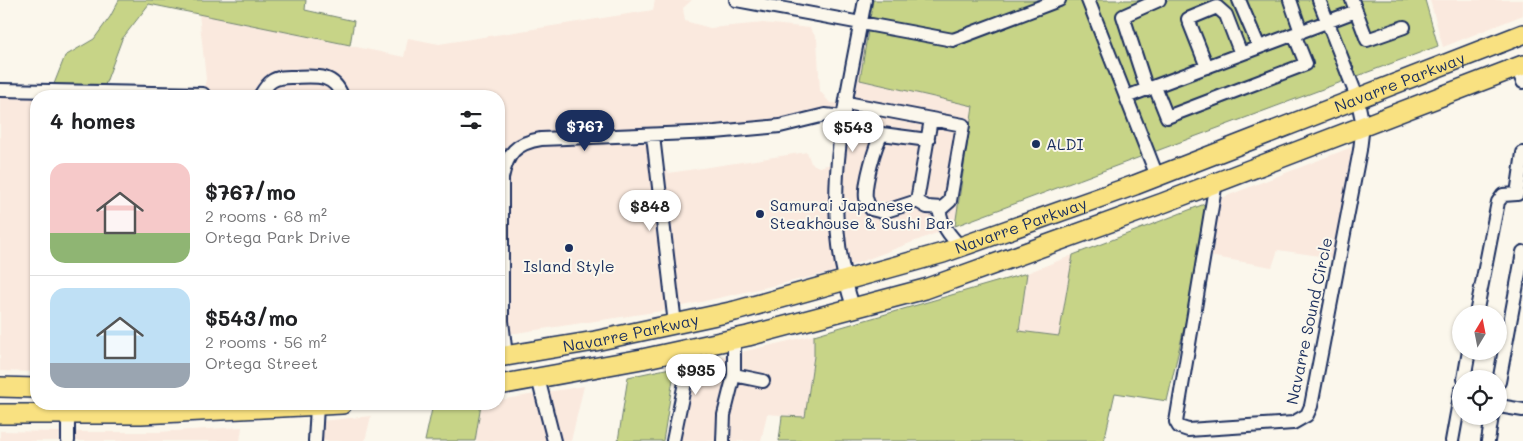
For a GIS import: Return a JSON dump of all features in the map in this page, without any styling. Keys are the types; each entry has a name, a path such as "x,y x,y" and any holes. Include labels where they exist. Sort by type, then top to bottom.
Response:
{"highway":[{"name":"Navarre Parkway","path":"505,355 735,311 844,282 961,247 1157,176 1523,34"},
{"name":"Navarre Parkway","path":"505,384 734,340 934,286 1363,126 1521,72"},
{"path":"0,387 30,388"},
{"path":"0,414 68,410"}],"street":[{"path":"736,0 953,40 1059,0"},
{"path":"854,309 844,282 835,204 837,165 844,117 865,0"},
{"path":"1088,0 1157,176"},
{"path":"1159,0 1123,16 1151,88 1167,117 1306,64 1290,0"},
{"path":"1239,0 1259,47"},
{"path":"1319,0 1357,97 1363,126"},
{"path":"1126,97 1328,22 1354,5 1367,40 1404,27"},
{"path":"1206,67 1188,20 1217,8 1226,15 1241,54"},
{"path":"264,90 271,81 278,78 319,75 330,79 339,90"},
{"path":"0,90 30,91"},
{"path":"847,103 963,125 950,201 942,208 927,207 917,201 884,212 871,209 866,199 867,186 878,141 882,134 928,140"},
{"path":"505,170 510,156 518,146 541,139 653,136 780,126 825,114 844,117"},
{"path":"917,201 931,119"},
{"name":"Navarre Sound Circle","path":"1216,182 1176,422 1179,427 1188,430 1293,423 1307,414 1311,406 1363,126"},
{"path":"653,136 675,324"},
{"path":"1478,305 1498,202 1503,195 1520,195 1523,153"},
{"path":"939,208 940,220 949,235 961,247"},
{"path":"1501,370 1523,252"},
{"path":"723,441 724,416 734,375 734,340"},
{"path":"672,441 687,373 683,350"},
{"path":"734,375 763,381"},
{"path":"538,378 554,441"},
{"path":"1507,407 1523,410"},
{"path":"68,410 68,441"},
{"path":"315,441 317,410"},
{"path":"1452,441 1455,425"},
{"path":"1488,441 1491,425"}],"shaded area":[{"path":"655,0 692,0 683,8 685,21 710,28 763,23 810,28 817,39 820,91 830,103 838,103 854,29 840,110 814,110 779,119 715,126 541,133 516,140 505,152 505,90 209,90 209,88 204,88 206,79 199,14 404,57 408,38 439,44 653,10"},
{"path":"1430,0 1523,0 1523,15 1443,47"},
{"path":"867,22 869,22 860,80 973,106 955,226 847,267 842,229 843,165"},
{"path":"0,96 30,97 30,372 0,371"},
{"path":"835,122 838,123 831,164"},
{"path":"648,143 668,310 509,334 508,178 514,160 521,151 542,146"},
{"path":"1352,147 1334,258 1278,250 1272,267 1209,256 1219,199"},
{"path":"807,152 811,163 819,167 831,164 829,204 837,271 679,307 661,160 663,168 669,173"},
{"path":"1073,255 1059,336 1019,331 1027,273"},
{"path":"814,335 814,356 805,417 767,414 761,441 678,441 691,364"},
{"path":"584,386 571,441 475,441 480,410 505,410 505,399"},
{"path":"371,416 365,441 308,441 311,422"},
{"path":"242,427 240,441 70,441 72,432 157,432"},
{"path":"0,431 60,432 59,441 0,441"}],"green space":[{"path":"119,0 306,0 305,10 354,21 350,45 149,4 122,39 105,85 54,84 65,56 94,39 110,17"},
{"path":"873,0 1425,0 1438,46 955,226 973,106 860,80"},
{"path":"1207,203 1190,302 1167,401 1115,393 1104,441 779,441 782,416 805,417 814,356 814,335 1027,273 1019,331 1059,336 1073,255"},
{"path":"675,367 663,441 618,441 628,377"},
{"path":"432,410 480,410 475,441 425,441"}],"place":[{"name":"ALDI","path":"1036,144"},
{"name":"Samurai Japanese Steakhouse & Sushi Bar","path":"760,214"},
{"name":"Island Style","path":"569,248"}]}
